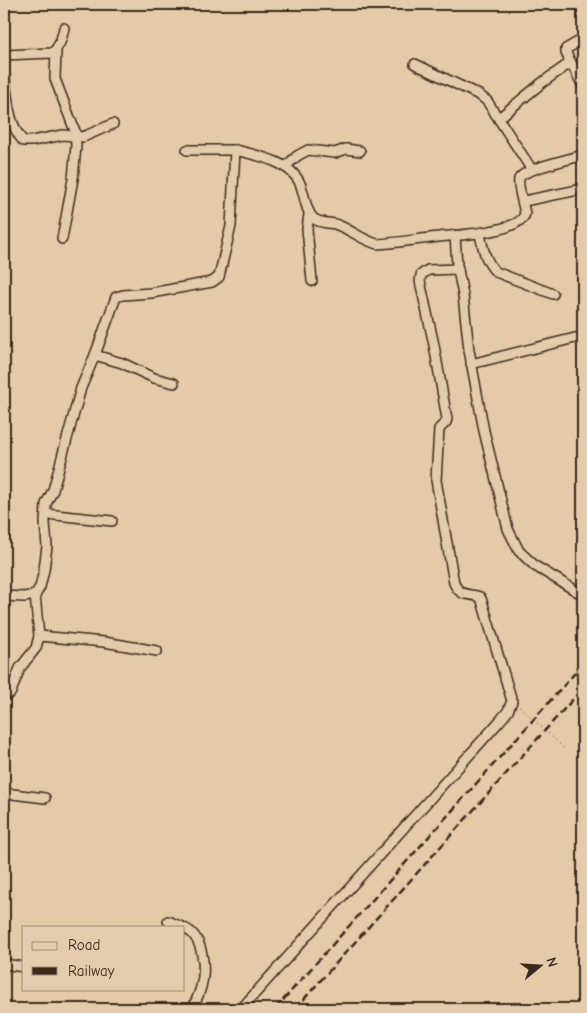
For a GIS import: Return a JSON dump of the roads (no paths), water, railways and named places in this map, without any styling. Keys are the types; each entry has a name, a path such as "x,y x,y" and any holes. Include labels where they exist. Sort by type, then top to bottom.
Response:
{"street":[{"path":"62,239 74,179 76,155 76,136 55,79 56,50 64,28"},
{"path":"583,40 566,48 570,63 583,86"},
{"path":"4,55 48,54 56,50"},
{"path":"499,118 543,82 570,63"},
{"path":"415,64 487,101 532,170"},
{"path":"4,73 8,123 23,141 64,135 83,137 113,124"},
{"path":"285,167 297,156 308,150 335,153 346,149 360,151"},
{"path":"187,150 236,150 257,156 293,171 300,181 309,214 308,230 312,281"},
{"path":"4,697 11,692 20,668 36,648 40,636 35,595 40,587 47,546 46,504 56,481 81,388 116,297 212,282 219,277 231,226 236,150"},
{"path":"309,214 315,220 334,224 377,244 480,234 521,220 525,214 524,201 519,184 519,178 522,175 532,170 583,155"},
{"path":"524,201 583,188"},
{"path":"480,234 486,258 496,272 553,294"},
{"path":"455,236 472,364 484,431 508,529 519,552 535,566 583,595"},
{"path":"241,1009 498,723 508,711 512,701 480,596 461,593 454,584 436,480 439,429 447,419 420,281 421,275 428,270 458,268"},
{"path":"472,364 583,336"},
{"path":"95,355 122,363 154,378 174,383"},
{"path":"46,514 112,521"},
{"path":"4,596 24,598 35,595"},
{"path":"40,636 104,642 157,651"},
{"path":"4,793 45,798"},
{"path":"168,921 180,926"},
{"path":"185,928 194,935 199,946 202,963 201,988 193,1009"},
{"path":"4,964 22,967"}],"railway":[{"path":"275,1009 583,664"},
{"path":"295,1009 583,688"}]}
